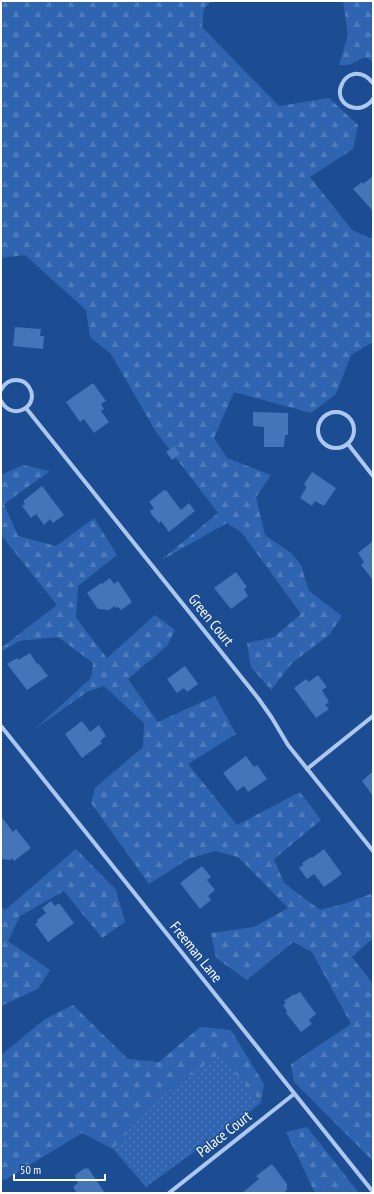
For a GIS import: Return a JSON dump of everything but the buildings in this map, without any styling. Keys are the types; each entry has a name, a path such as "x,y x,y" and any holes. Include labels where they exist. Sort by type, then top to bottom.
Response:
{"street":[{"path":"373,83 364,75 353,74 344,80 340,91 344,102 353,108 364,107 373,99"},
{"path":"369,104 373,109"},
{"path":"1,390 12,380 22,381 27,384 32,393 29,404 26,408 21,410 12,411 7,409 1,401"},
{"name":"Green Court","path":"26,408 258,698 288,745 373,851"},
{"path":"335,412 346,415 350,419 354,429 351,440 348,444 336,448 325,444 319,434 319,427 325,417 335,412"},
{"path":"348,444 373,476"},
{"path":"308,769 373,716"},
{"name":"Freeman Lane","path":"1,726 373,1192"},
{"name":"Palace Court","path":"169,1193 294,1094"}],"green space":[{"path":"1,1 212,1 204,8 202,27 279,106 329,98 358,125 353,149 310,177 352,230 370,238 373,236 373,342 351,355 336,394 311,413 234,392 214,438 227,458 271,475 256,497 265,535 291,553 301,565 309,591 342,616 329,635 292,663 271,690 251,667 247,643 274,637 301,614 242,533 227,523 160,561 218,513 156,432 111,354 90,337 86,310 25,255 1,258"},
{"path":"343,1 373,1 373,62 365,57 349,65 339,65 348,35"},
{"path":"23,465 50,471 4,504 18,536 56,546 94,518 117,555 78,586 76,618 107,658 155,615 175,630 167,646 128,679 158,722 215,696 236,734 188,764 237,825 300,792 321,820 274,859 284,883 320,910 347,903 373,893 373,938 352,957 373,984 373,1161 294,1082 291,1064 351,1024 312,952 293,942 247,980 216,958 211,933 254,927 288,908 238,857 215,851 188,859 149,884 91,803 95,788 143,747 144,723 104,686 87,692 35,729 91,678 93,663 58,637 19,641 1,652 1,648 57,605 1,535 1,475"},
{"path":"76,849 116,890 125,922 102,938 64,891 20,916 8,941 50,970 38,989 1,1006 1,906 5,910"},
{"path":"73,1005 128,1059 159,1062 200,1027 231,1030 264,1084 261,1103 219,1054 150,1105 113,1149 82,1133 5,1180 1,1178 1,1055 45,1019"},
{"path":"219,1053 261,1103 146,1187 113,1149 150,1105"},
{"path":"307,1127 359,1193 315,1193 286,1132"}]}
